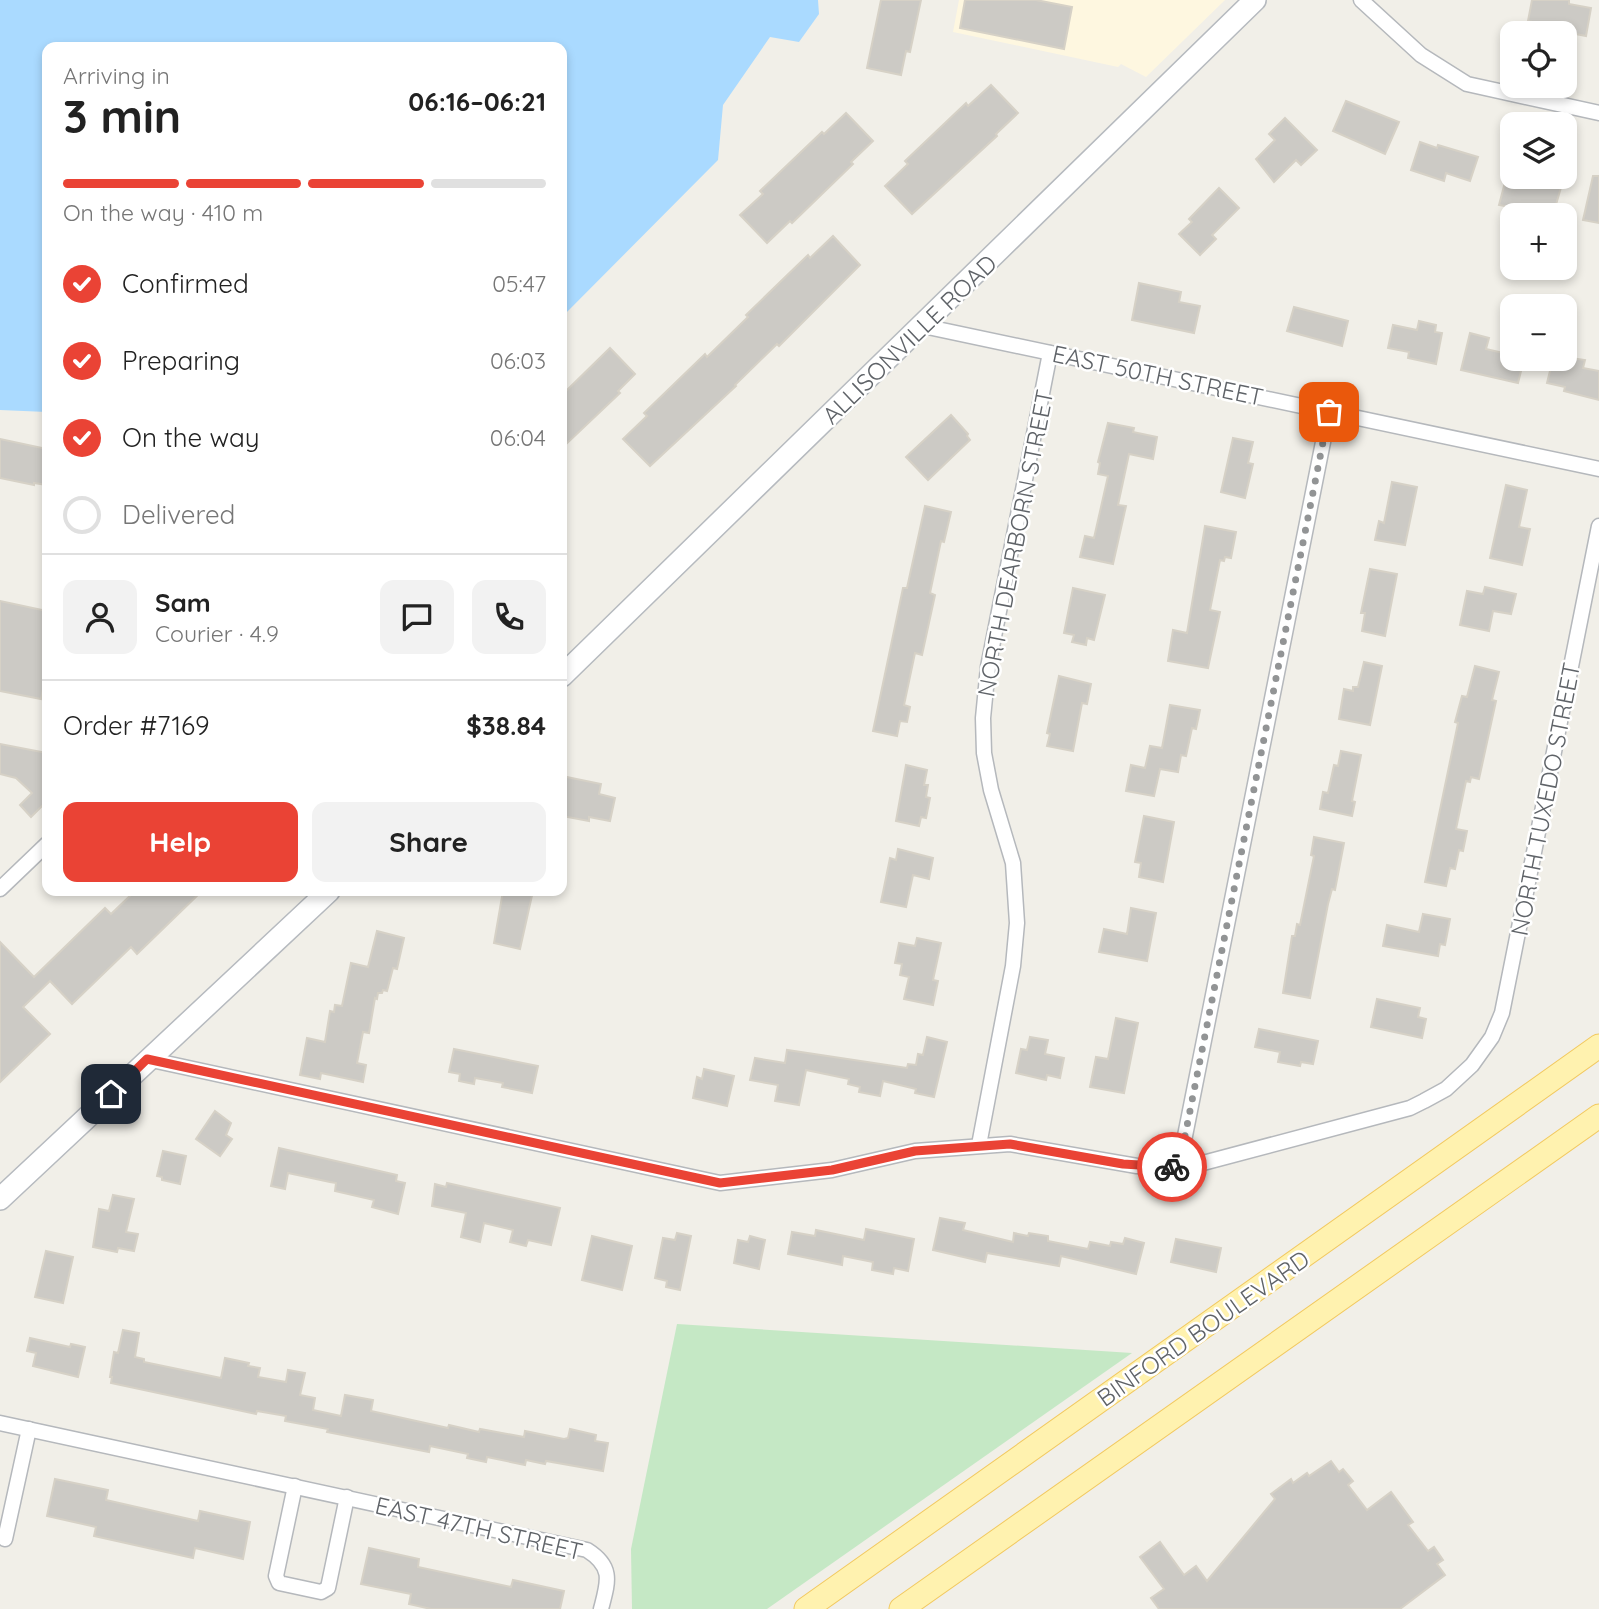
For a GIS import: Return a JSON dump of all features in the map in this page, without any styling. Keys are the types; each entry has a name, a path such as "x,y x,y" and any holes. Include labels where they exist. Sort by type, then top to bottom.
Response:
{"main road":[{"name":"ALLISONVILLE ROAD","path":"567,671 1255,0"},
{"path":"0,1199 324,896"},
{"name":"BINFORD BOULEVARD","path":"806,1609 1599,1046"},
{"path":"901,1609 1599,1116"}],"street":[{"path":"1361,0 1421,55 1467,84 1599,113"},
{"name":"EAST 50TH STREET","path":"923,326 1599,469"},
{"name":"NORTH DEARBORN STREET","path":"979,1145 1013,965 1017,923 1013,863 991,790 984,753 985,693 1051,353"},
{"path":"1179,1166 1329,412"},
{"name":"NORTH TUXEDO STREET","path":"147,1059 720,1183 832,1170 915,1151 979,1145 1010,1144 1137,1166 1179,1166 1215,1161 1410,1108 1446,1089 1472,1065 1492,1037 1504,1005 1599,526"},
{"path":"0,888 42,849"},
{"name":"EAST 47TH STREET","path":"0,1423 587,1550 601,1560 607,1573 607,1586 601,1609"},
{"path":"5,1539 29,1429"},
{"name":"EAST 47TH STREET","path":"295,1486 276,1576 279,1583 321,1592 328,1588 347,1497"}],"shaded area":[{"path":"959,0 1225,0 1146,77 1121,64 1118,67 953,32"}],"green space":[{"path":"677,1324 1132,1353 767,1609 632,1609 631,1549"}],"water":[{"path":"0,0 818,0 819,14 799,42 770,37 723,105 718,160 567,312 567,42 42,42 42,412 0,410"}],"building":[{"path":"881,0 921,0 910,52 906,51 901,75 867,68"},
{"path":"965,0 1036,0 1072,7 1064,49 960,28"},
{"path":"1532,0 1569,0 1569,4 1591,8 1586,36 1577,34 1577,21 1528,21"},
{"path":"991,85 1018,113 997,136 912,214 885,186 908,164 905,161 966,103 968,106"},
{"path":"1346,101 1399,122 1385,154 1333,131"},
{"path":"846,113 873,141 792,223 790,221 767,243 740,215 763,194 760,191"},
{"path":"1285,118 1317,150 1301,165 1296,160 1274,182 1256,159 1275,140 1269,134"},
{"path":"1420,142 1478,157 1470,181 1446,173 1444,181 1411,170"},
{"path":"1593,176 1599,176 1599,223 1583,220"},
{"path":"1219,188 1239,208 1212,235 1216,239 1200,255 1179,234 1192,222 1189,219"},
{"path":"1503,189 1561,189 1556,203 1499,205"},
{"path":"833,236 860,265 779,346 777,344 650,466 623,439 647,416 644,413 705,354 707,357 808,255 810,258"},
{"path":"1139,283 1181,292 1179,302 1200,306 1194,333 1132,320"},
{"path":"1294,307 1348,321 1342,346 1287,331"},
{"path":"1419,321 1436,325 1435,332 1442,333 1436,364 1408,358 1409,352 1388,348 1393,325 1417,330"},
{"path":"1470,333 1489,338 1486,349 1500,352 1500,371 1521,371 1518,383 1461,370"},
{"path":"610,348 635,374 618,391 620,393 567,443 567,390"},
{"path":"1577,359 1585,360 1583,368 1599,371 1599,400 1564,391 1565,387 1547,383 1550,371 1577,371"},
{"path":"951,415 970,440 928,480 906,457"},
{"path":"1108,423 1134,428 1133,432 1157,437 1153,459 1129,454 1118,505 1126,506 1113,564 1080,557 1085,536 1094,538 1108,476 1098,474 1098,462"},
{"path":"1233,438 1253,442 1248,463 1253,464 1245,498 1221,492"},
{"path":"0,439 42,448 42,484 0,478"},
{"path":"1392,482 1417,487 1405,545 1375,540 1379,521 1384,523"},
{"path":"1506,485 1527,490 1519,527 1530,529 1522,565 1490,558"},
{"path":"925,506 951,512 944,542 941,541 930,593 935,595 922,655 915,653 904,705 910,707 907,722 900,721 897,736 873,731 903,588 907,588"},
{"path":"1205,526 1236,532 1231,558 1220,560 1210,610 1220,612 1208,668 1168,661 1173,630 1187,633"},
{"path":"1370,569 1397,574 1385,636 1362,631 1365,613 1361,613"},
{"path":"1485,587 1516,594 1511,614 1493,611 1489,631 1460,625 1467,591 1483,594"},
{"path":"1073,588 1105,595 1094,640 1087,638 1086,645 1072,642 1074,635 1064,633"},
{"path":"0,601 42,610 41,699 0,691"},
{"path":"1364,662 1382,666 1370,725 1339,719 1344,689 1353,691 1353,687 1358,687"},
{"path":"1475,666 1499,672 1492,700 1496,701 1479,779 1471,777 1470,782 1466,781 1456,829 1467,831 1463,851 1459,850 1455,869 1450,868 1446,886 1425,882 1458,723 1455,722 1462,696 1467,697"},
{"path":"1059,676 1091,684 1087,704 1082,703 1073,751 1047,746 1050,734 1047,733"},
{"path":"1170,705 1200,710 1196,729 1192,728 1186,756 1181,755 1178,772 1160,769 1154,796 1126,791 1131,765 1145,768 1150,746 1162,748"},
{"path":"0,744 42,752 42,806 31,817 20,805 32,793 16,778 0,774"},
{"path":"1341,751 1361,755 1352,801 1355,802 1352,816 1320,809 1323,792 1328,793 1334,765 1338,766"},
{"path":"906,765 927,770 924,785 928,785 926,797 930,798 926,818 921,817 919,826 896,821"},
{"path":"567,777 601,784 599,794 615,798 610,821 589,817 589,821 567,817"},
{"path":"1144,816 1174,822 1163,882 1139,877 1141,863 1135,862"},
{"path":"1314,837 1344,843 1335,890 1332,889 1328,904 1310,998 1283,993 1292,936 1295,936 1297,924 1300,925 1314,856 1311,855"},
{"path":"898,849 933,858 929,879 913,875 906,907 881,902 890,858 896,860"},
{"path":"130,896 197,896 137,954 131,947 72,1004 50,981 23,1007 50,1034 0,1082 0,942 34,977 105,908 111,914"},
{"path":"502,896 532,896 520,949 494,943"},
{"path":"1131,908 1156,913 1147,961 1099,952 1104,929 1127,934"},
{"path":"1423,914 1450,919 1445,945 1440,944 1438,956 1383,946 1387,925 1419,932"},
{"path":"377,931 404,938 397,969 393,968 387,991 383,990 378,993 377,999 375,998 369,1033 363,1032 357,1063 366,1065 363,1082 321,1073 320,1079 300,1075 307,1038 325,1042 330,1011 334,1012 335,1005 342,1006 351,963 368,967"},
{"path":"917,938 941,943 933,980 938,981 933,1005 904,999 909,977 900,975 902,964 895,963 899,943 915,946"},
{"path":"1377,999 1420,1008 1418,1017 1426,1019 1422,1038 1371,1027"},
{"path":"1116,1018 1138,1023 1124,1093 1090,1087 1096,1057 1108,1059"},
{"path":"1259,1029 1318,1041 1313,1064 1301,1062 1300,1066 1278,1062 1280,1052 1255,1047"},
{"path":"927,1037 947,1042 934,1097 915,1093 916,1089 883,1081 880,1096 859,1092 860,1087 848,1084 849,1079 806,1070 799,1105 775,1101 778,1085 750,1080 755,1058 785,1063 787,1050 907,1068 908,1064 916,1065 918,1054 923,1055"},
{"path":"1030,1037 1048,1040 1045,1054 1064,1058 1060,1078 1047,1075 1046,1080 1016,1073 1021,1049 1027,1050"},
{"path":"454,1049 538,1066 532,1093 502,1087 503,1083 475,1078 474,1084 459,1081 460,1074 449,1072"},
{"path":"704,1069 734,1076 727,1106 693,1098 697,1077 702,1079"},
{"path":"215,1111 231,1123 226,1135 232,1139 220,1156 196,1139"},
{"path":"279,1148 397,1175 396,1181 405,1183 398,1214 372,1207 374,1200 335,1191 336,1183 288,1173 285,1189 271,1186"},
{"path":"163,1151 186,1156 180,1184 162,1180 162,1177 157,1176"},
{"path":"447,1183 560,1208 551,1245 528,1240 526,1246 510,1242 513,1230 484,1223 480,1242 461,1237 466,1213 432,1206 435,1184 446,1187"},
{"path":"113,1195 134,1199 126,1232 138,1234 134,1251 118,1248 117,1252 93,1247 99,1209 109,1211"},
{"path":"940,1218 965,1223 963,1230 1013,1242 1014,1233 1028,1236 1029,1233 1048,1236 1048,1241 1088,1249 1090,1242 1110,1246 1111,1242 1123,1244 1125,1238 1144,1243 1136,1274 1061,1256 1059,1266 987,1253 985,1262 933,1250"},
{"path":"866,1229 914,1239 908,1271 894,1268 893,1274 872,1270 873,1262 843,1256 842,1265 788,1254 792,1232 815,1236 816,1230 864,1240"},
{"path":"677,1233 691,1236 680,1290 666,1287 667,1281 655,1278 663,1238 675,1240"},
{"path":"592,1236 632,1246 622,1290 582,1280"},
{"path":"750,1236 765,1240 759,1269 734,1263 738,1240 748,1242"},
{"path":"1176,1239 1221,1248 1216,1272 1171,1262"},
{"path":"46,1251 73,1257 63,1303 35,1297"},
{"path":"123,1330 139,1333 135,1357 144,1359 144,1362 221,1378 225,1358 260,1368 258,1377 286,1382 288,1370 305,1373 300,1395 315,1398 313,1410 341,1416 345,1395 373,1400 371,1411 448,1428 449,1425 479,1432 480,1429 524,1437 525,1431 564,1439 568,1438 570,1429 596,1435 595,1441 608,1443 603,1471 546,1461 545,1464 526,1460 525,1465 487,1457 486,1462 467,1458 468,1454 430,1446 429,1452 327,1432 328,1429 285,1421 286,1416 257,1411 256,1414 111,1383 114,1352 118,1353"},
{"path":"30,1338 70,1347 71,1344 85,1347 78,1377 33,1366 36,1353 27,1351"},
{"path":"1331,1461 1339,1472 1343,1469 1353,1481 1348,1485 1367,1510 1391,1492 1413,1522 1408,1525 1428,1551 1434,1547 1443,1560 1437,1564 1445,1575 1400,1609 1159,1609 1151,1598 1164,1589 1140,1557 1160,1542 1184,1575 1196,1566 1207,1581 1275,1499 1271,1494 1291,1479 1293,1483 1307,1473 1309,1476"},
{"path":"55,1479 108,1490 106,1500 198,1521 200,1511 250,1522 243,1559 195,1548 193,1558 94,1536 96,1527 47,1516"},
{"path":"369,1548 419,1559 418,1567 511,1587 513,1580 564,1591 560,1609 431,1609 409,1604 411,1594 361,1584"}],"way so far":[{"path":"1172,1167 1179,1166 1329,412"}],"route":[{"path":"111,1094 147,1059 720,1183 832,1170 915,1151 979,1145 1010,1144 1137,1166 1172,1167"}]}
